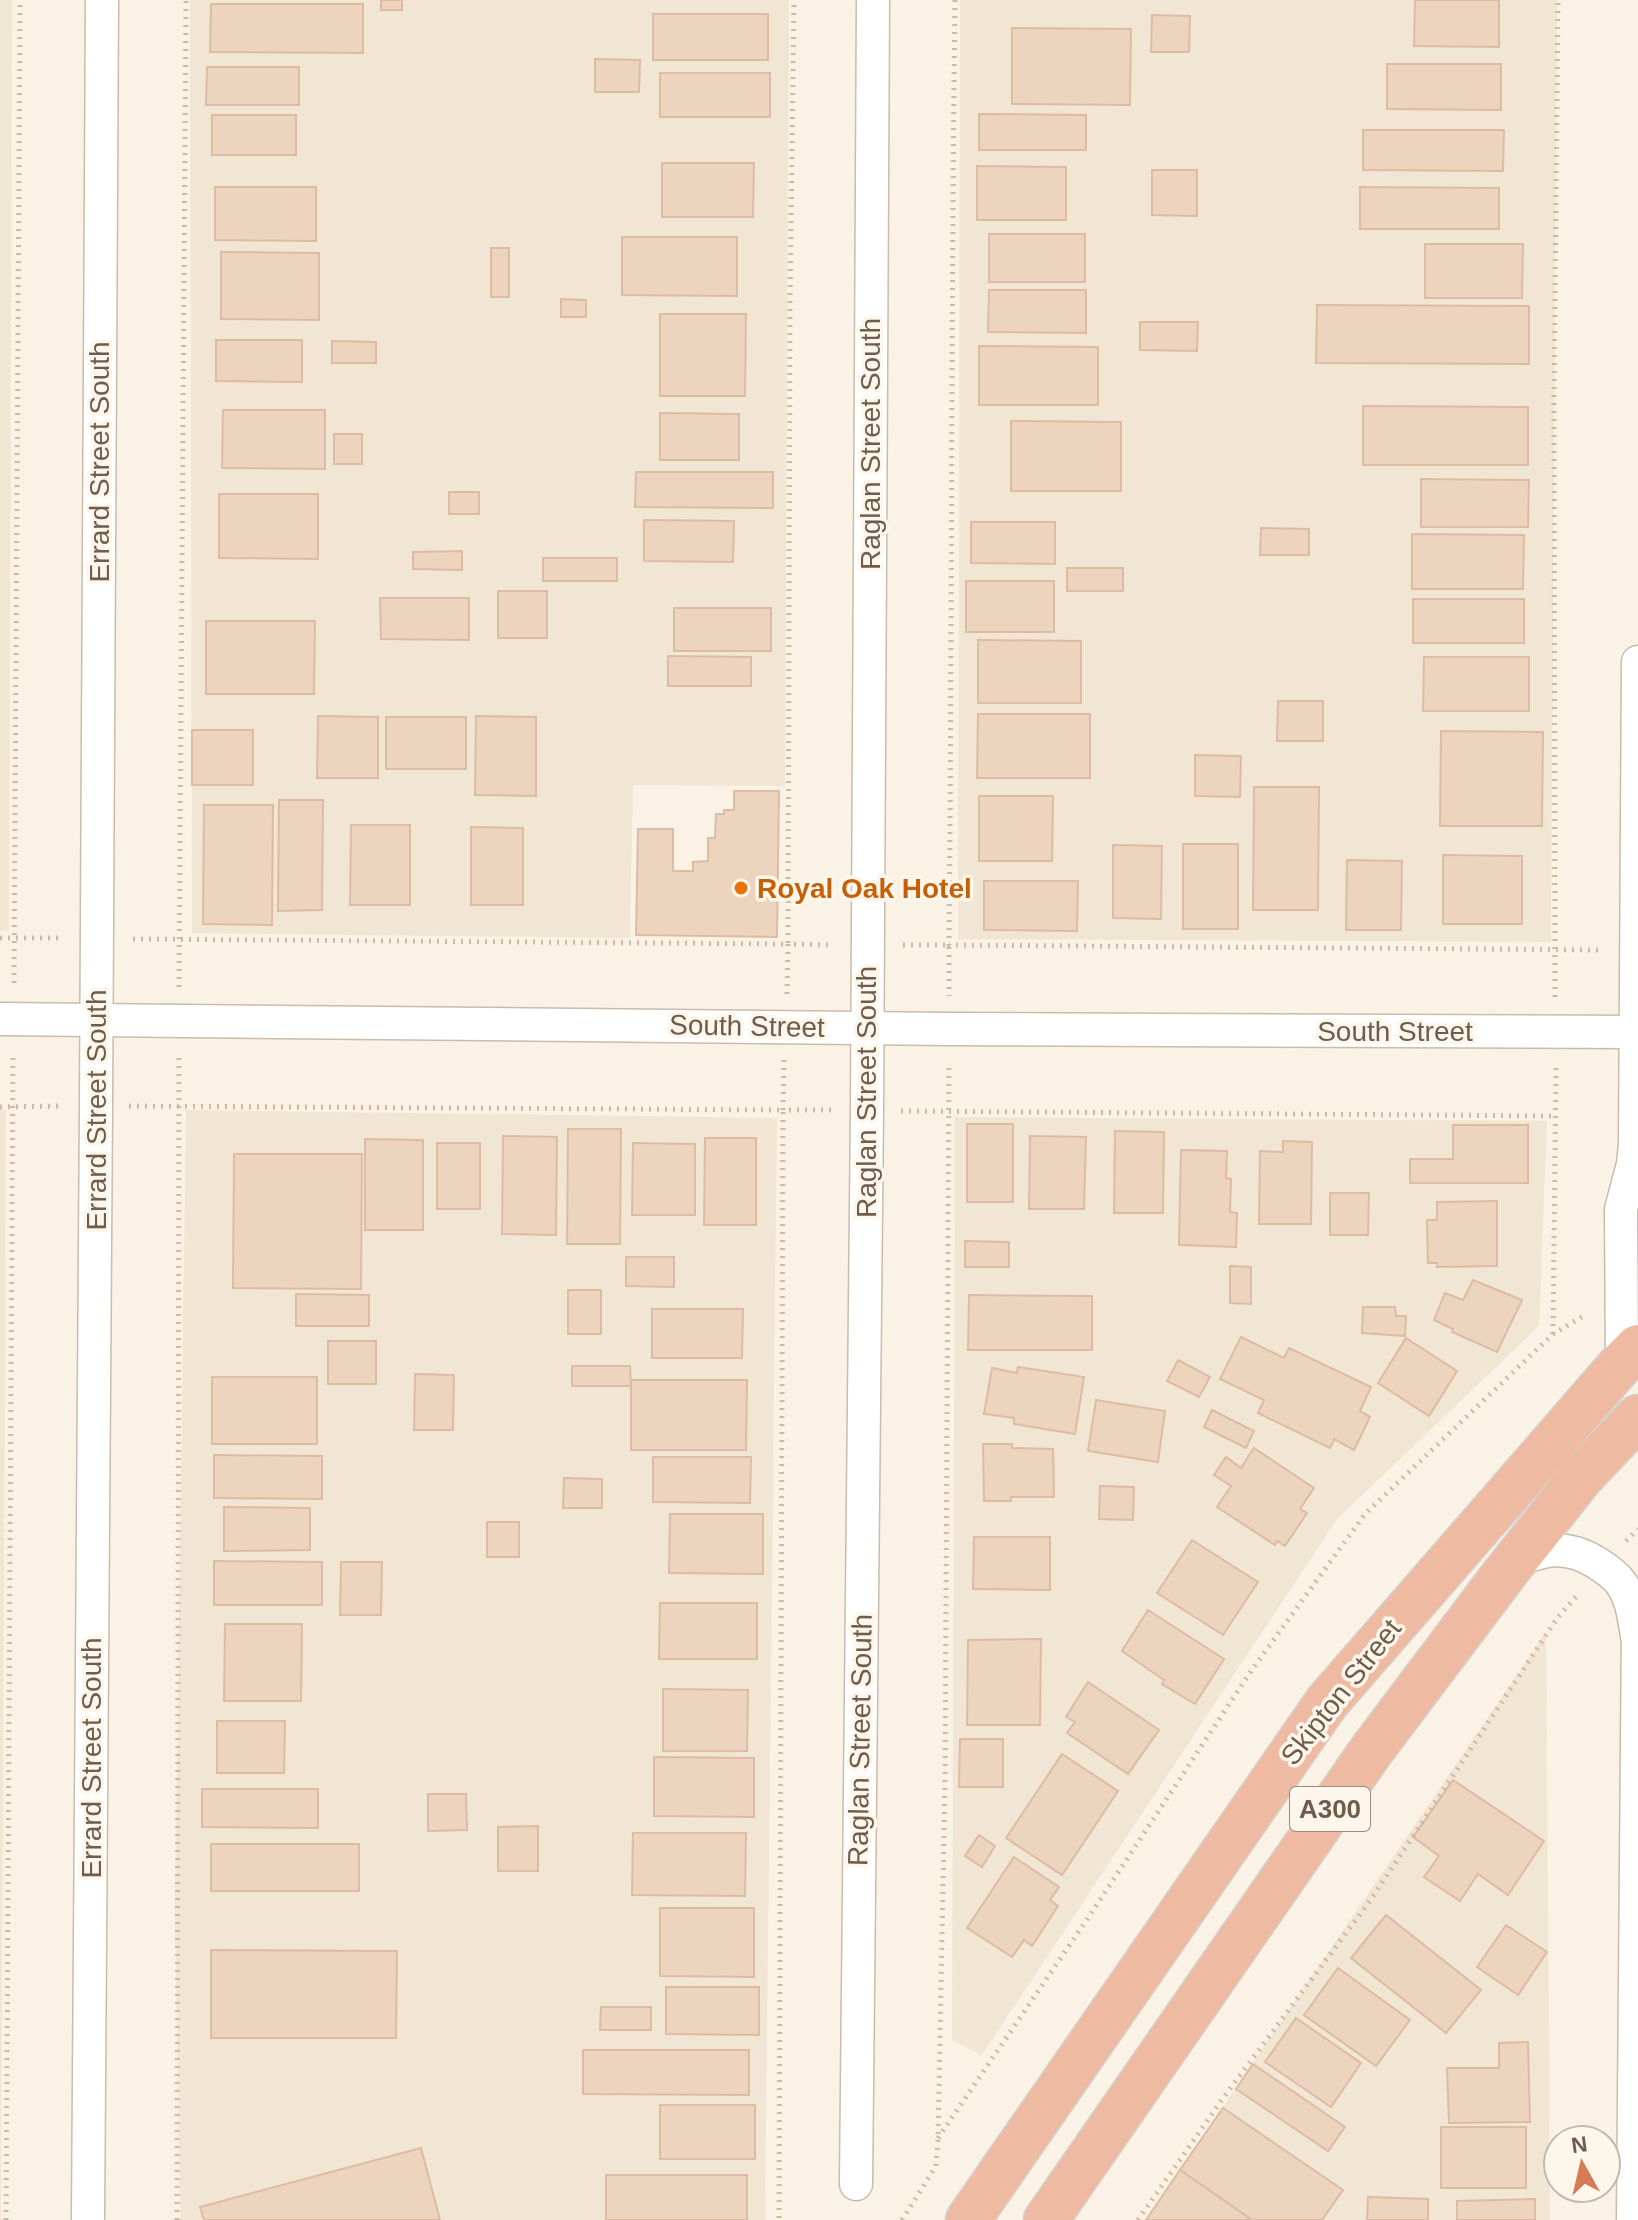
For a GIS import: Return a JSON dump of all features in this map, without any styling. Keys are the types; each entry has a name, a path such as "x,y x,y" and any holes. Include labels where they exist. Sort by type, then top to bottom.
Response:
{"highway":[{"name":"Skipton Street","path":"968,2220 1327,1702 1630,1355"},
{"name":"Skipton Street","path":"1046,2220 1371,1751 1514,1561 1582,1476 1638,1417"}],"street":[{"name":"Errard Street South","path":"88,2220 102,0"},
{"name":"Raglan Street South","path":"856,2184 873,0"},
{"path":"1630,1355 1623,1200 1634,1155 1638,662"},
{"name":"South Street","path":"0,1019 1637,1032"},
{"path":"1514,1561 1560,1549 1603,1567 1621,1583 1633,1609 1637,1636"},
{"path":"1633,2220 1638,1624"}],"path":[{"path":"0,938 14,938 20,0"},
{"path":"186,0 179,939 788,944 794,0"},
{"path":"955,0 949,945 1636,950"},
{"path":"1554,948 1558,0"},
{"path":"177,2220 180,1105 783,1110 779,2220"},
{"path":"0,1107 12,1107 6,2220"},
{"path":"902,2220 936,2166 938,2139 945,1782 949,1112 1556,1116 1553,1334 1365,1514 1251,1671 938,2139"},
{"path":"1138,2220 1221,2101 1372,1898 1558,1617 1638,1529"}],"shaded area":[{"path":"0,0 12,0 9,931 0,931"},
{"path":"190,0 789,0 785,786 633,785 630,938 192,933"},
{"path":"960,0 1557,0 1551,942 958,939"},
{"path":"0,1110 6,1110 1,2220 0,2220"},
{"path":"186,1110 777,1118 765,2220 180,2220 175,1909"},
{"path":"955,1117 1547,1121 1539,1326 1337,1519 982,2055 952,2040"},
{"path":"1546,1632 1549,2124 1542,2124 1542,2204 1550,2204 1550,2220 1146,2220"}],"building":[{"path":"381,0 402,0 402,10 381,10"},
{"path":"1415,0 1499,0 1499,47 1414,46"},
{"path":"211,4 363,4 363,53 210,52"},
{"path":"653,14 768,14 768,60 653,60"},
{"path":"1152,15 1190,16 1189,52 1151,52"},
{"path":"1012,28 1131,29 1130,105 1012,104"},
{"path":"595,59 640,60 639,92 595,92"},
{"path":"1387,64 1501,64 1501,110 1387,109"},
{"path":"207,67 299,67 299,105 206,105"},
{"path":"660,73 770,73 770,117 660,117"},
{"path":"979,114 1086,115 1086,150 979,150"},
{"path":"212,115 296,115 296,155 212,155"},
{"path":"1363,130 1504,130 1503,171 1363,170"},
{"path":"662,163 754,163 753,217 662,217"},
{"path":"977,166 1066,167 1066,220 977,220"},
{"path":"1152,170 1197,170 1197,216 1152,215"},
{"path":"215,187 316,187 316,241 215,240"},
{"path":"1360,187 1499,188 1499,229 1360,229"},
{"path":"989,234 1085,234 1085,282 989,282"},
{"path":"622,237 737,237 737,296 622,295"},
{"path":"1425,244 1523,244 1522,298 1425,298"},
{"path":"491,248 509,248 509,297 491,297"},
{"path":"221,252 319,253 319,320 221,319"},
{"path":"989,290 1086,290 1086,333 988,332"},
{"path":"561,299 586,300 586,317 561,317"},
{"path":"1317,305 1529,306 1529,364 1316,363"},
{"path":"660,314 746,314 745,396 660,396"},
{"path":"1140,322 1198,322 1197,351 1140,350"},
{"path":"216,340 302,340 302,382 216,381"},
{"path":"332,341 376,342 376,363 332,363"},
{"path":"979,346 1098,347 1098,405 979,405"},
{"path":"1363,406 1528,407 1528,465 1363,465"},
{"path":"223,410 325,410 325,469 222,468"},
{"path":"660,413 739,414 739,460 660,460"},
{"path":"1011,421 1121,422 1121,491 1011,491"},
{"path":"334,434 362,434 362,464 334,464"},
{"path":"636,472 773,472 773,508 635,507"},
{"path":"1421,479 1529,480 1528,527 1421,527"},
{"path":"449,492 479,492 479,514 449,514"},
{"path":"219,494 318,494 318,559 219,558"},
{"path":"644,520 734,521 733,562 644,561"},
{"path":"971,522 1055,522 1055,564 971,563"},
{"path":"1261,528 1309,529 1309,555 1260,555"},
{"path":"1412,534 1524,535 1523,589 1412,589"},
{"path":"462,551 462,570 413,569 413,552"},
{"path":"543,558 617,558 617,581 543,581"},
{"path":"1067,568 1123,568 1123,591 1067,591"},
{"path":"966,581 1054,581 1054,632 966,632"},
{"path":"498,591 547,591 547,638 498,638"},
{"path":"380,598 469,598 469,640 381,639"},
{"path":"1413,599 1524,599 1524,643 1413,643"},
{"path":"674,608 771,608 771,651 674,651"},
{"path":"206,621 315,621 314,694 206,694"},
{"path":"978,640 1081,641 1081,703 978,703"},
{"path":"668,656 751,657 751,686 668,686"},
{"path":"1424,657 1529,657 1529,711 1423,711"},
{"path":"1278,701 1323,701 1323,741 1277,741"},
{"path":"978,714 1090,714 1090,778 977,778"},
{"path":"318,716 378,717 378,778 317,778"},
{"path":"476,716 536,717 536,796 475,795"},
{"path":"386,717 466,717 466,769 386,769"},
{"path":"192,730 253,730 253,785 192,785"},
{"path":"1441,731 1543,732 1542,826 1440,826"},
{"path":"1195,755 1241,756 1240,797 1195,796"},
{"path":"1254,787 1319,787 1318,910 1253,910"},
{"path":"734,791 779,791 777,937 636,935 638,829 673,829 673,871 693,871 693,862 708,861 708,838 715,838 716,814 734,810"},
{"path":"979,796 1053,796 1052,861 979,861"},
{"path":"279,800 323,800 322,910 278,911"},
{"path":"204,805 273,805 272,925 203,924"},
{"path":"351,825 410,825 410,905 350,905"},
{"path":"471,827 523,828 523,905 471,905"},
{"path":"1183,844 1238,844 1238,929 1183,929"},
{"path":"1113,845 1162,846 1161,919 1113,918"},
{"path":"1443,855 1522,856 1522,924 1443,924"},
{"path":"1347,860 1402,861 1401,930 1346,930"},
{"path":"984,881 1078,881 1077,931 984,930"},
{"path":"967,1124 1013,1124 1013,1202 967,1202"},
{"path":"1453,1125 1528,1125 1528,1183 1410,1183 1410,1159 1453,1159"},
{"path":"568,1129 621,1129 620,1244 567,1244"},
{"path":"1115,1131 1164,1132 1163,1213 1114,1213"},
{"path":"503,1136 557,1137 556,1235 502,1234"},
{"path":"1030,1136 1086,1137 1084,1209 1029,1209"},
{"path":"705,1138 756,1138 756,1225 704,1225"},
{"path":"365,1139 423,1140 423,1230 365,1230"},
{"path":"1283,1141 1312,1142 1311,1224 1259,1224 1260,1151 1283,1152"},
{"path":"437,1143 480,1143 480,1209 437,1209"},
{"path":"633,1143 695,1144 695,1215 632,1215"},
{"path":"1181,1150 1227,1151 1226,1178 1231,1179 1230,1212 1237,1213 1236,1247 1179,1245"},
{"path":"234,1154 362,1154 361,1289 233,1288"},
{"path":"1330,1193 1369,1193 1368,1235 1330,1235"},
{"path":"1497,1201 1497,1266 1437,1267 1437,1263 1428,1263 1427,1220 1437,1220 1437,1202"},
{"path":"965,1241 1009,1242 1009,1267 965,1267"},
{"path":"626,1257 674,1257 674,1287 626,1286"},
{"path":"1230,1266 1251,1267 1251,1304 1230,1303"},
{"path":"1473,1280 1522,1300 1497,1352 1452,1332 1453,1329 1434,1320 1445,1293 1463,1300"},
{"path":"568,1290 601,1290 601,1334 568,1334"},
{"path":"296,1294 369,1295 369,1326 296,1326"},
{"path":"969,1295 1092,1296 1092,1350 968,1350"},
{"path":"1363,1307 1395,1307 1396,1316 1406,1316 1405,1336 1362,1333"},
{"path":"652,1309 743,1309 742,1358 652,1358"},
{"path":"1241,1337 1284,1358 1289,1348 1371,1387 1360,1411 1370,1417 1354,1450 1334,1439 1330,1448 1258,1413 1264,1400 1220,1379"},
{"path":"1406,1338 1457,1371 1429,1416 1378,1383"},
{"path":"328,1341 376,1341 376,1384 328,1384"},
{"path":"1178,1360 1210,1377 1199,1397 1167,1381"},
{"path":"572,1366 630,1366 631,1386 572,1386"},
{"path":"1018,1367 1084,1377 1075,1434 1014,1424 1014,1418 984,1414 992,1368 1017,1373"},
{"path":"415,1374 454,1375 453,1430 414,1430"},
{"path":"212,1377 317,1377 317,1444 212,1444"},
{"path":"631,1380 747,1380 746,1450 631,1450"},
{"path":"1096,1400 1165,1411 1158,1462 1088,1451"},
{"path":"1212,1410 1254,1431 1246,1448 1204,1427"},
{"path":"983,1444 1053,1449 1054,1497 1011,1497 1011,1501 984,1501"},
{"path":"1254,1448 1314,1488 1300,1509 1307,1513 1285,1546 1277,1541 1275,1545 1217,1507 1231,1486 1214,1475 1226,1457 1241,1468"},
{"path":"214,1455 322,1456 322,1499 214,1498"},
{"path":"653,1457 751,1457 750,1503 653,1502"},
{"path":"564,1478 602,1479 602,1508 563,1508"},
{"path":"1100,1486 1134,1487 1133,1520 1099,1519"},
{"path":"224,1507 310,1508 310,1550 224,1551"},
{"path":"670,1514 763,1514 763,1574 669,1573"},
{"path":"487,1522 519,1522 519,1557 487,1557"},
{"path":"974,1537 1050,1537 1050,1590 973,1589"},
{"path":"1192,1540 1258,1582 1223,1635 1157,1593"},
{"path":"214,1561 322,1562 322,1605 214,1605"},
{"path":"341,1562 382,1562 381,1615 340,1615"},
{"path":"660,1603 757,1603 757,1659 659,1659"},
{"path":"1148,1610 1224,1659 1195,1704 1162,1684 1164,1680 1122,1651"},
{"path":"225,1624 302,1624 301,1701 224,1701"},
{"path":"1041,1639 1040,1725 967,1725 968,1640"},
{"path":"1088,1682 1159,1730 1128,1774 1067,1733 1075,1722 1066,1717"},
{"path":"663,1689 748,1690 747,1751 663,1751"},
{"path":"217,1721 285,1721 284,1773 217,1773"},
{"path":"960,1739 1003,1739 1003,1787 959,1787"},
{"path":"1062,1754 1118,1791 1062,1875 1006,1838"},
{"path":"654,1757 754,1758 754,1817 654,1816"},
{"path":"1453,1780 1544,1841 1508,1895 1478,1874 1460,1901 1424,1877 1439,1856 1413,1837"},
{"path":"202,1789 318,1789 318,1828 202,1827"},
{"path":"428,1794 466,1794 467,1830 428,1831"},
{"path":"538,1826 538,1871 498,1871 498,1827"},
{"path":"633,1833 746,1833 745,1896 632,1895"},
{"path":"979,1835 995,1846 982,1867 965,1856"},
{"path":"211,1844 359,1844 359,1891 211,1891"},
{"path":"1014,1857 1059,1887 1050,1900 1058,1906 1032,1946 1024,1940 1012,1957 967,1928"},
{"path":"660,1908 754,1908 754,1977 660,1976"},
{"path":"1386,1915 1481,1990 1446,2033 1351,1958"},
{"path":"1506,1925 1547,1952 1518,1995 1477,1967"},
{"path":"211,1950 397,1951 396,2038 211,2038"},
{"path":"1338,1968 1410,2020 1376,2066 1304,2015"},
{"path":"666,1987 759,1987 759,2035 666,2034"},
{"path":"601,2007 651,2007 651,2030 600,2030"},
{"path":"1296,2018 1361,2063 1331,2107 1265,2062"},
{"path":"1528,2042 1530,2122 1449,2123 1447,2068 1499,2068 1499,2043"},
{"path":"583,2050 749,2050 749,2095 583,2094"},
{"path":"1253,2064 1345,2127 1328,2151 1236,2089"},
{"path":"660,2105 755,2105 755,2159 660,2159"},
{"path":"1223,2108 1343,2190 1322,2220 1252,2220 1180,2170"},
{"path":"1441,2127 1526,2127 1526,2188 1441,2188"},
{"path":"421,2148 440,2220 204,2220 200,2207"},
{"path":"1180,2170 1252,2220 1146,2220"},
{"path":"606,2175 747,2175 747,2220 606,2220"},
{"path":"1368,2197 1428,2199 1428,2220 1367,2220"},
{"path":"1535,2199 1535,2220 1457,2220 1457,2201"}],"place":[{"name":"Royal Oak Hotel","path":"741,888"}]}
